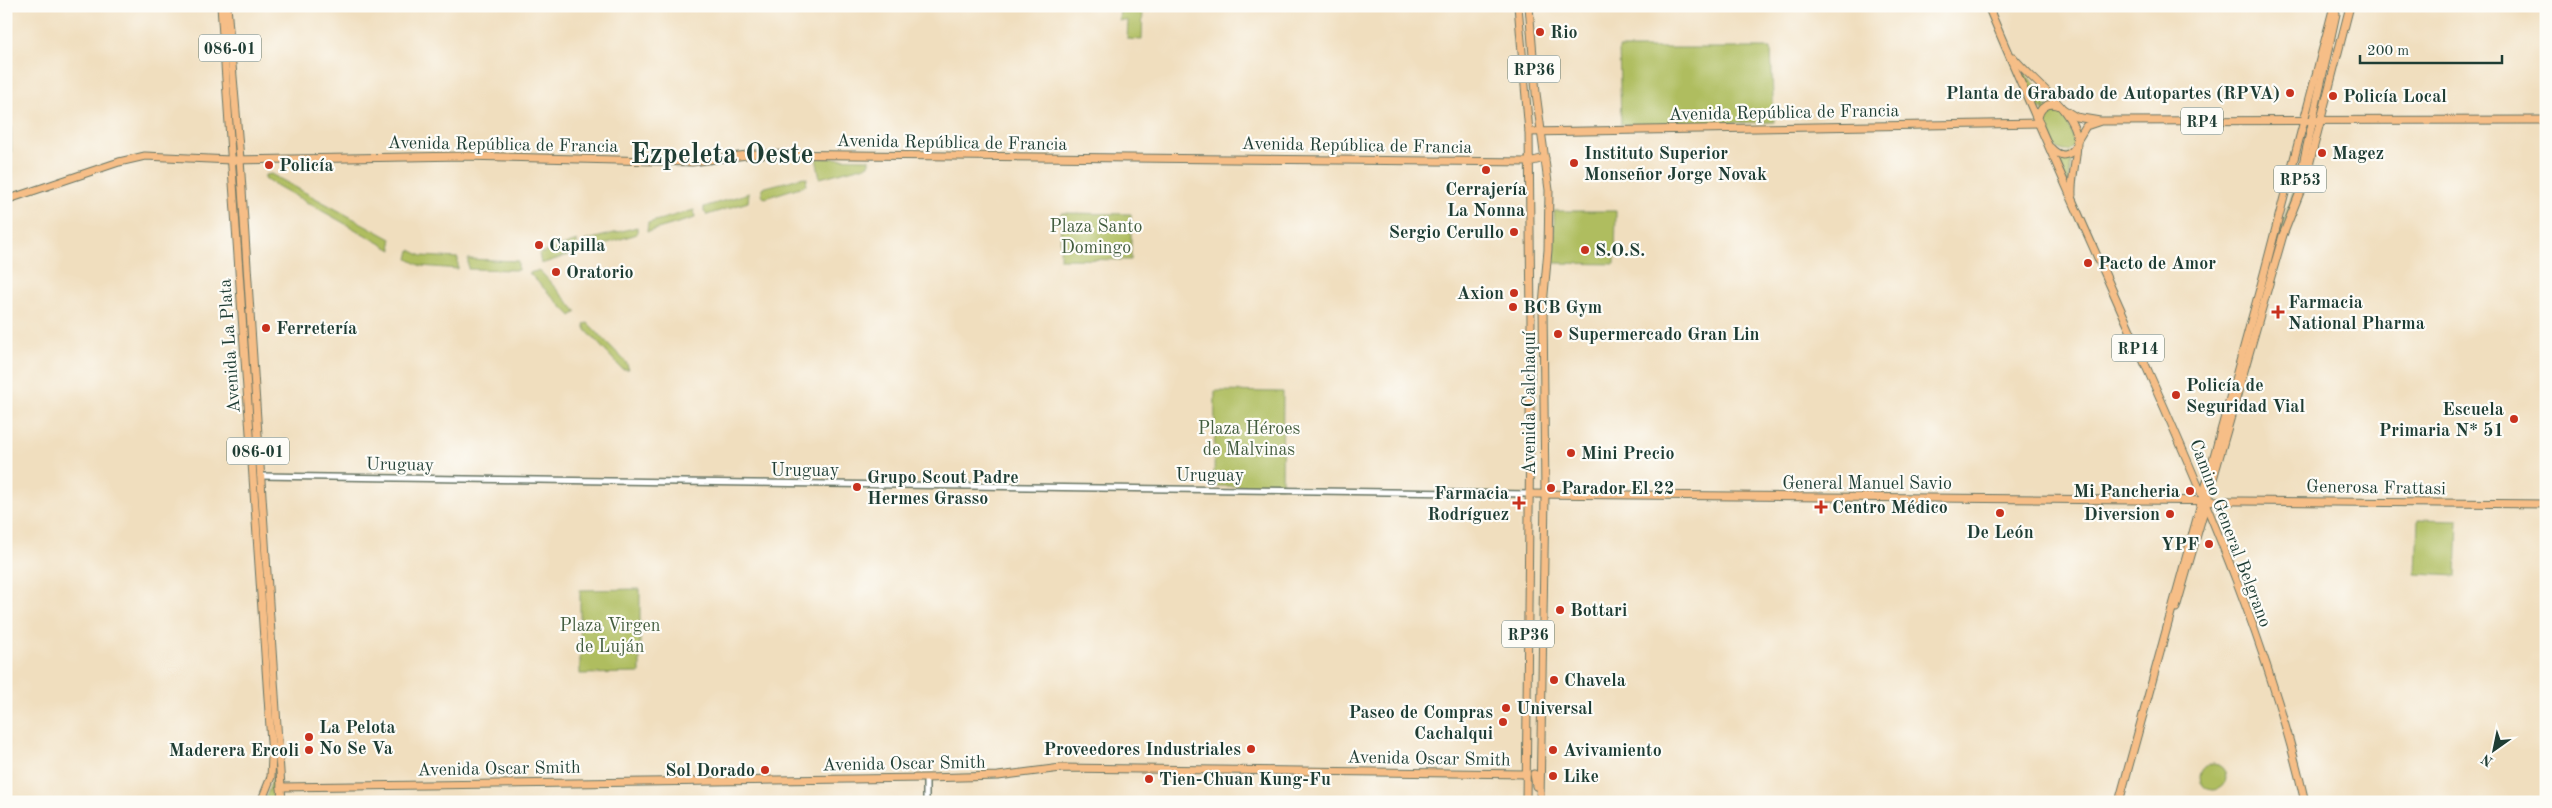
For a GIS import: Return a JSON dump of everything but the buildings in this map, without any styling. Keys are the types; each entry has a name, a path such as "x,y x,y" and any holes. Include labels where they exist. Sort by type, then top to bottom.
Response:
{"main road":[{"name":"Avenida La Plata","path":"221,6 272,758 271,777 261,802"},
{"name":"Avenida La Plata","path":"227,6 240,160 282,802"},
{"name":"Avenida Calchaquí","path":"1518,6 1529,132 1531,323 1530,774 1526,802"},
{"name":"Avenida Calchaquí","path":"1529,6 1541,132 1549,190 1548,250 1544,305 1545,495 1538,802"},
{"name":"Camino General Belgrano","path":"1988,6 2204,501 2272,683 2305,802"},
{"name":"RP53","path":"2204,501 2334,6"},
{"name":"RP53","path":"2204,501 2298,185 2338,6"},
{"name":"RP53","path":"2283,235 2306,177 2350,6"},
{"name":"Camino General Belgrano","path":"2004,44 2017,62 2062,108 2073,127 2077,144 2072,183 2073,201"},
{"path":"2039,121 2039,113 2046,105 2052,103 2062,108"},
{"name":"RP4","path":"2062,108 2076,117 2100,122 2546,120"},
{"name":"Avenida República de Francia","path":"1529,132 2039,121"},
{"path":"2051,148 2058,154 2065,155 2071,153 2086,126 2100,122"},
{"name":"Avenida República de Francia","path":"6,200 136,158 240,160 406,156 692,162 755,154 1528,162 1545,158"},
{"name":"General Manuel Savio","path":"1530,494 2204,501"},
{"path":"2119,802 2204,501"},
{"name":"Generosa Frattasi","path":"2204,501 2546,504"},
{"name":"Avenida Oscar Smith","path":"281,787 926,778 998,776 1061,768 1530,774"},
{"path":"1530,774 1538,802"}],"street":[{"name":"Uruguay","path":"260,476 1530,494"},
{"path":"926,778 926,802"}],"green space":[{"path":"1120,6 1143,6 1142,40 1127,39 1128,21 1119,20"},
{"path":"1619,48 1771,48 1774,122 1621,125"},
{"path":"2024,73 2053,102 2037,111 2022,74"},
{"path":"6,86 10,86 12,192 6,194"},
{"path":"2054,105 2066,118 2072,134 2074,146 2069,151 2058,149 2054,145 2041,118 2044,109"},
{"path":"2072,154 2069,181 2067,183 2056,156"},
{"path":"816,158 869,159 869,165 820,178"},
{"path":"271,174 391,239 392,250 265,179 265,175"},
{"path":"236,176 279,802 264,802 273,778 275,766"},
{"path":"804,177 807,178 806,185 765,198 762,196 762,188"},
{"path":"2296,187 2232,398 2279,234"},
{"path":"749,193 748,202 707,215 704,212 704,207"},
{"path":"694,210 695,218 647,232 648,223"},
{"name":"S.O.S.","path":"1554,211 1616,211 1615,264 1554,263"},
{"name":"Plaza Santo Domingo","path":"1061,213 1131,214 1131,260 1060,259"},
{"path":"637,227 637,234 585,250 584,241"},
{"path":"577,241 578,252 541,264 539,254"},
{"path":"410,250 422,256 458,258 458,269 421,266 408,259"},
{"path":"468,259 518,261 518,270 468,269"},
{"path":"537,271 542,273 577,312 571,316 529,273"},
{"path":"588,323 626,362 629,369 622,369 586,330 584,324"},
{"name":"Plaza Héroes de Malvinas","path":"1215,391 1283,392 1282,486 1214,486"},
{"path":"2418,519 2458,520 2456,576 2416,574"},
{"name":"Plaza Virgen de Luján","path":"640,589 640,673 580,674 580,590"},
{"path":"2213,764 2222,768 2226,777 2222,786 2213,790 2204,786 2200,777 2204,768"}],"place":[{"name":"Rio","path":"1540,32"},
{"name":"Planta de Grabado de Autopartes (RPVA)","path":"2290,93"},
{"name":"Policía Local","path":"2333,96"},
{"name":"Magez","path":"2322,153"},
{"name":"Instituto Superior Monseñor Jorge Novak","path":"1574,163"},
{"name":"Policía","path":"269,165"},
{"name":"Cerrajería La Nonna","path":"1486,170"},
{"name":"Sergio Cerullo","path":"1514,232"},
{"name":"Capilla","path":"539,245"},
{"name":"S.O.S.","path":"1585,250"},
{"name":"Pacto de Amor","path":"2088,263"},
{"name":"Oratorio","path":"556,272"},
{"name":"Axion","path":"1514,293"},
{"name":"BCB Gym","path":"1513,307"},
{"name":"Farmacia National Pharma","path":"2278,312"},
{"name":"Ferretería","path":"266,328"},
{"name":"Supermercado Gran Lin","path":"1558,334"},
{"name":"Policía de Seguridad Vial","path":"2176,395"},
{"name":"Escuela Primaria N* 51","path":"2514,419"},
{"name":"Mini Precio","path":"1571,453"},
{"name":"Grupo Scout Padre Hermes Grasso","path":"857,487"},
{"name":"Parador El 22","path":"1551,488"},
{"name":"Mi Pancheria","path":"2190,491"},
{"name":"Farmacia Rodríguez","path":"1519,503"},
{"name":"Centro Médico","path":"1821,507"},
{"name":"De León","path":"2000,513"},
{"name":"Diversion","path":"2170,514"},
{"name":"YPF","path":"2209,544"},
{"name":"Bottari","path":"1560,610"},
{"name":"Chavela","path":"1554,680"},
{"name":"Universal","path":"1506,708"},
{"name":"Paseo de Compras Cachalqui","path":"1503,722"},
{"name":"La Pelota No Se Va","path":"309,737"},
{"name":"Proveedores Industriales","path":"1251,749"},
{"name":"Maderera Ercoli","path":"309,750"},
{"name":"Avivamiento","path":"1553,750"},
{"name":"Sol Dorado","path":"765,770"},
{"name":"Like","path":"1553,776"},
{"name":"Tien-Chuan Kung-Fu","path":"1149,779"}],"district":[{"name":"Ezpeleta Oeste","path":"722,153"}]}
